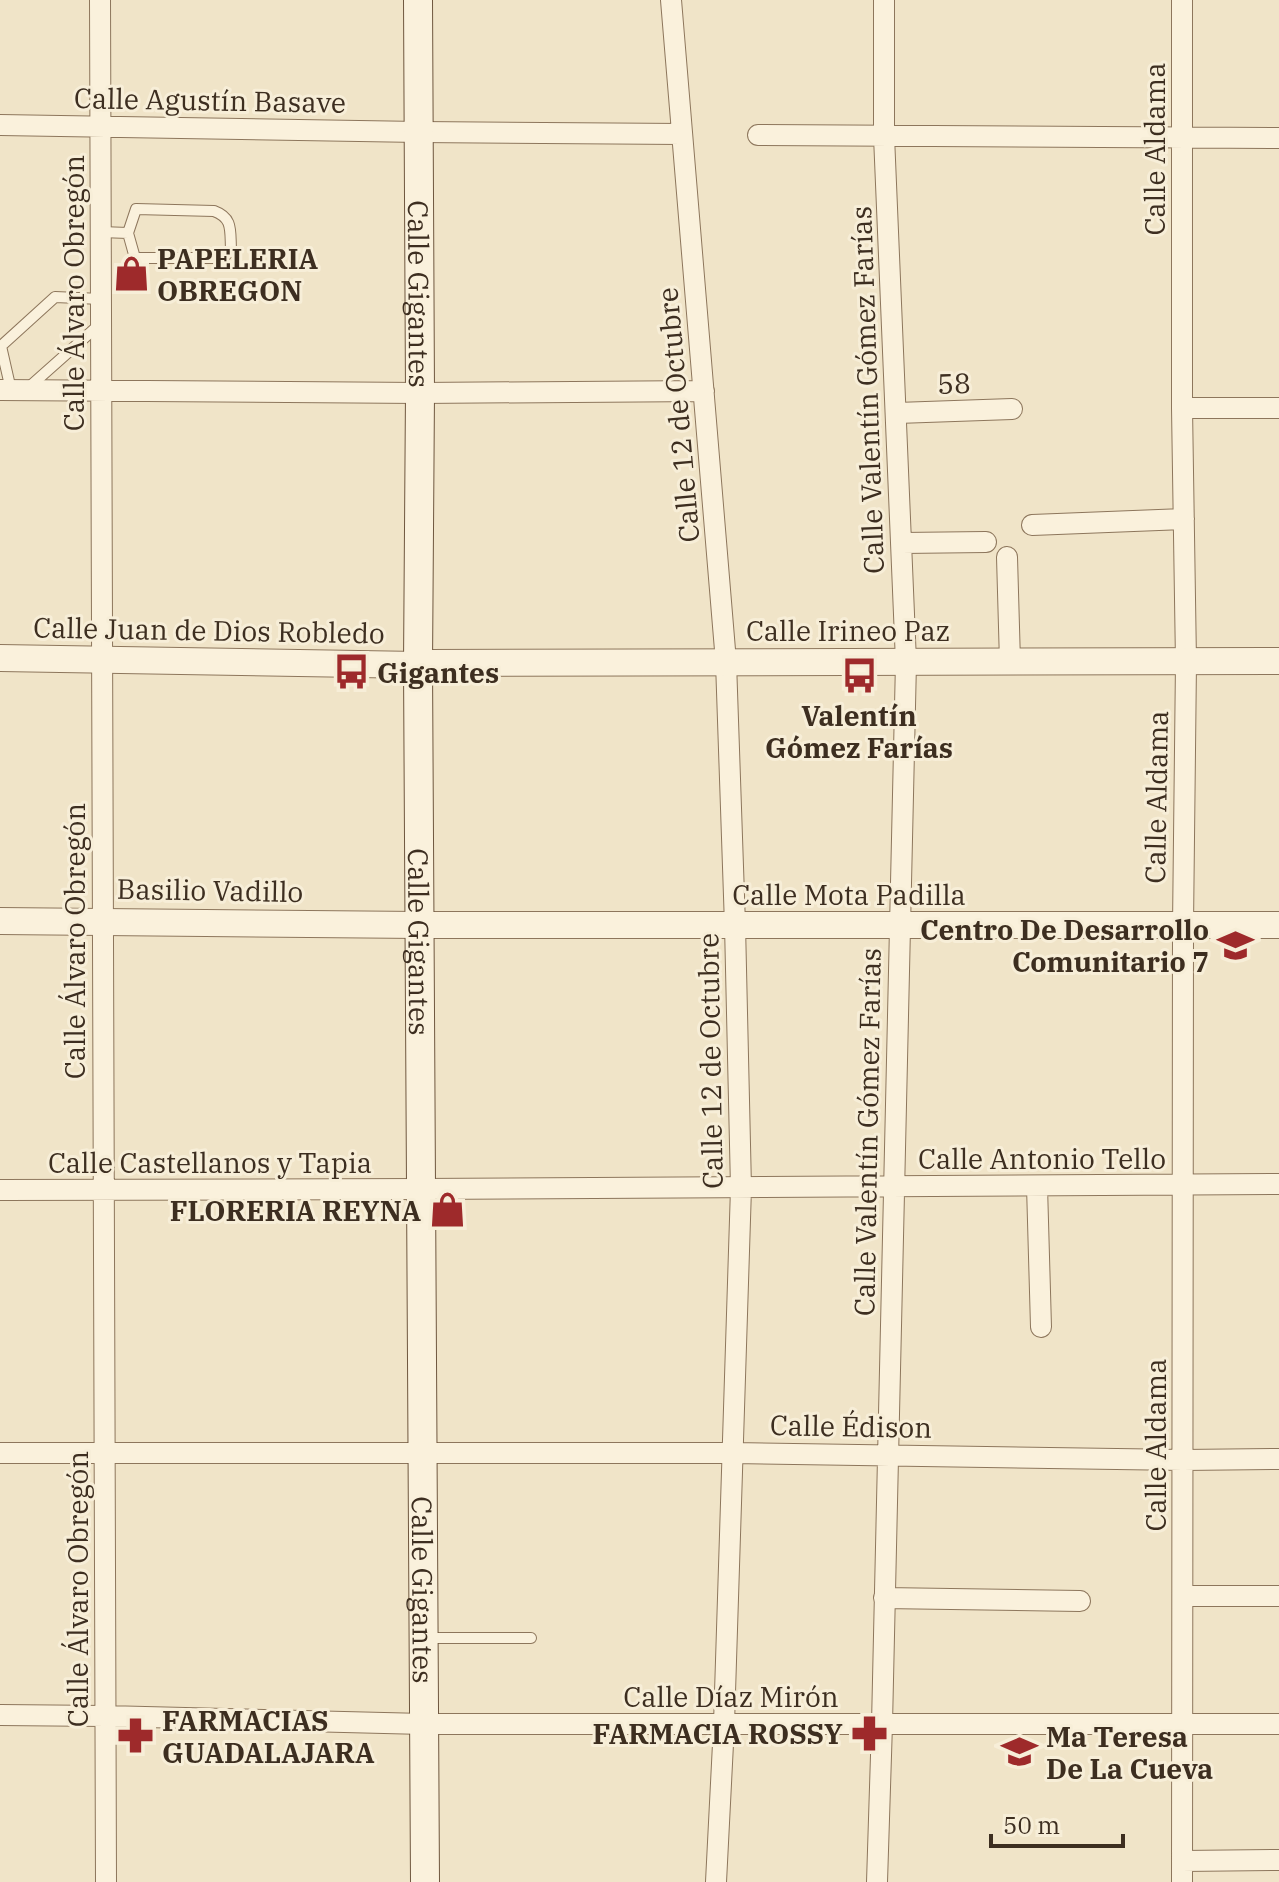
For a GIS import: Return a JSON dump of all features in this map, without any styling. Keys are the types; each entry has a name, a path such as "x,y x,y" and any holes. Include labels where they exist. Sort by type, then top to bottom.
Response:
{"main road":[{"name":"Calle Gigantes","path":"418,0 418,665 425,1882"}],"street":[{"name":"Calle Álvaro Obregón","path":"100,0 106,1882"},
{"name":"Calle 12 de Octubre","path":"671,0 726,662 735,925 741,1188 716,1882"},
{"name":"Calle Valentín Gómez Farías","path":"877,1882 906,662 884,136 884,0"},
{"name":"Calle Aldama","path":"1182,0 1182,408 1186,662 1182,1882"},
{"name":"Calle Agustín Basave","path":"0,125 682,134"},
{"path":"758,135 1279,138"},
{"path":"12,390 420,393 704,391"},
{"path":"1182,408 1279,408"},
{"name":"58","path":"897,413 1012,409"},
{"path":"1032,525 1184,519"},
{"path":"902,543 986,542"},
{"path":"1007,557 1010,662"},
{"name":"Calle Juan de Dios Robledo","path":"0,658 418,665"},
{"name":"Calle Irineo Paz","path":"418,665 1279,661"},
{"name":"Basilio Vadillo","path":"0,921 419,925"},
{"name":"Calle Mota Padilla","path":"419,925 1279,925"},
{"name":"Calle Antonio Tello","path":"421,1189 1279,1184"},
{"path":"1037,1186 1041,1327"},
{"name":"Calle Castellanos y Tapia","path":"0,1190 421,1189"},
{"name":"Calle Édison","path":"0,1453 733,1453 1279,1459"},
{"path":"1183,1596 1279,1596"},
{"path":"884,1598 1080,1601"},
{"name":"Calle Díaz Mirón","path":"0,1715 424,1724 1279,1724"},
{"path":"1182,1861 1279,1860"}],"lane":[{"path":"136,209 214,211 224,215 230,225 231,249 225,256 217,258 135,258 128,233 136,209"},
{"path":"101,232 128,233"},
{"path":"101,299 55,297 1,346 12,390 101,323"},
{"path":"423,1638 531,1638"}],"place":[{"name":"PAPELERIA OBREGON","path":"131,274"},
{"name":"Gigantes","path":"351,672"},
{"name":"Valentín Gómez Farías","path":"859,675"},
{"name":"Centro De Desarrollo Comunitario 7","path":"1235,945"},
{"name":"FLORERIA REYNA","path":"447,1210"},
{"name":"FARMACIA ROSSY","path":"869,1733"},
{"name":"FARMACIAS GUADALAJARA","path":"136,1736"},
{"name":"Ma Teresa De La Cueva","path":"1020,1752"}]}
